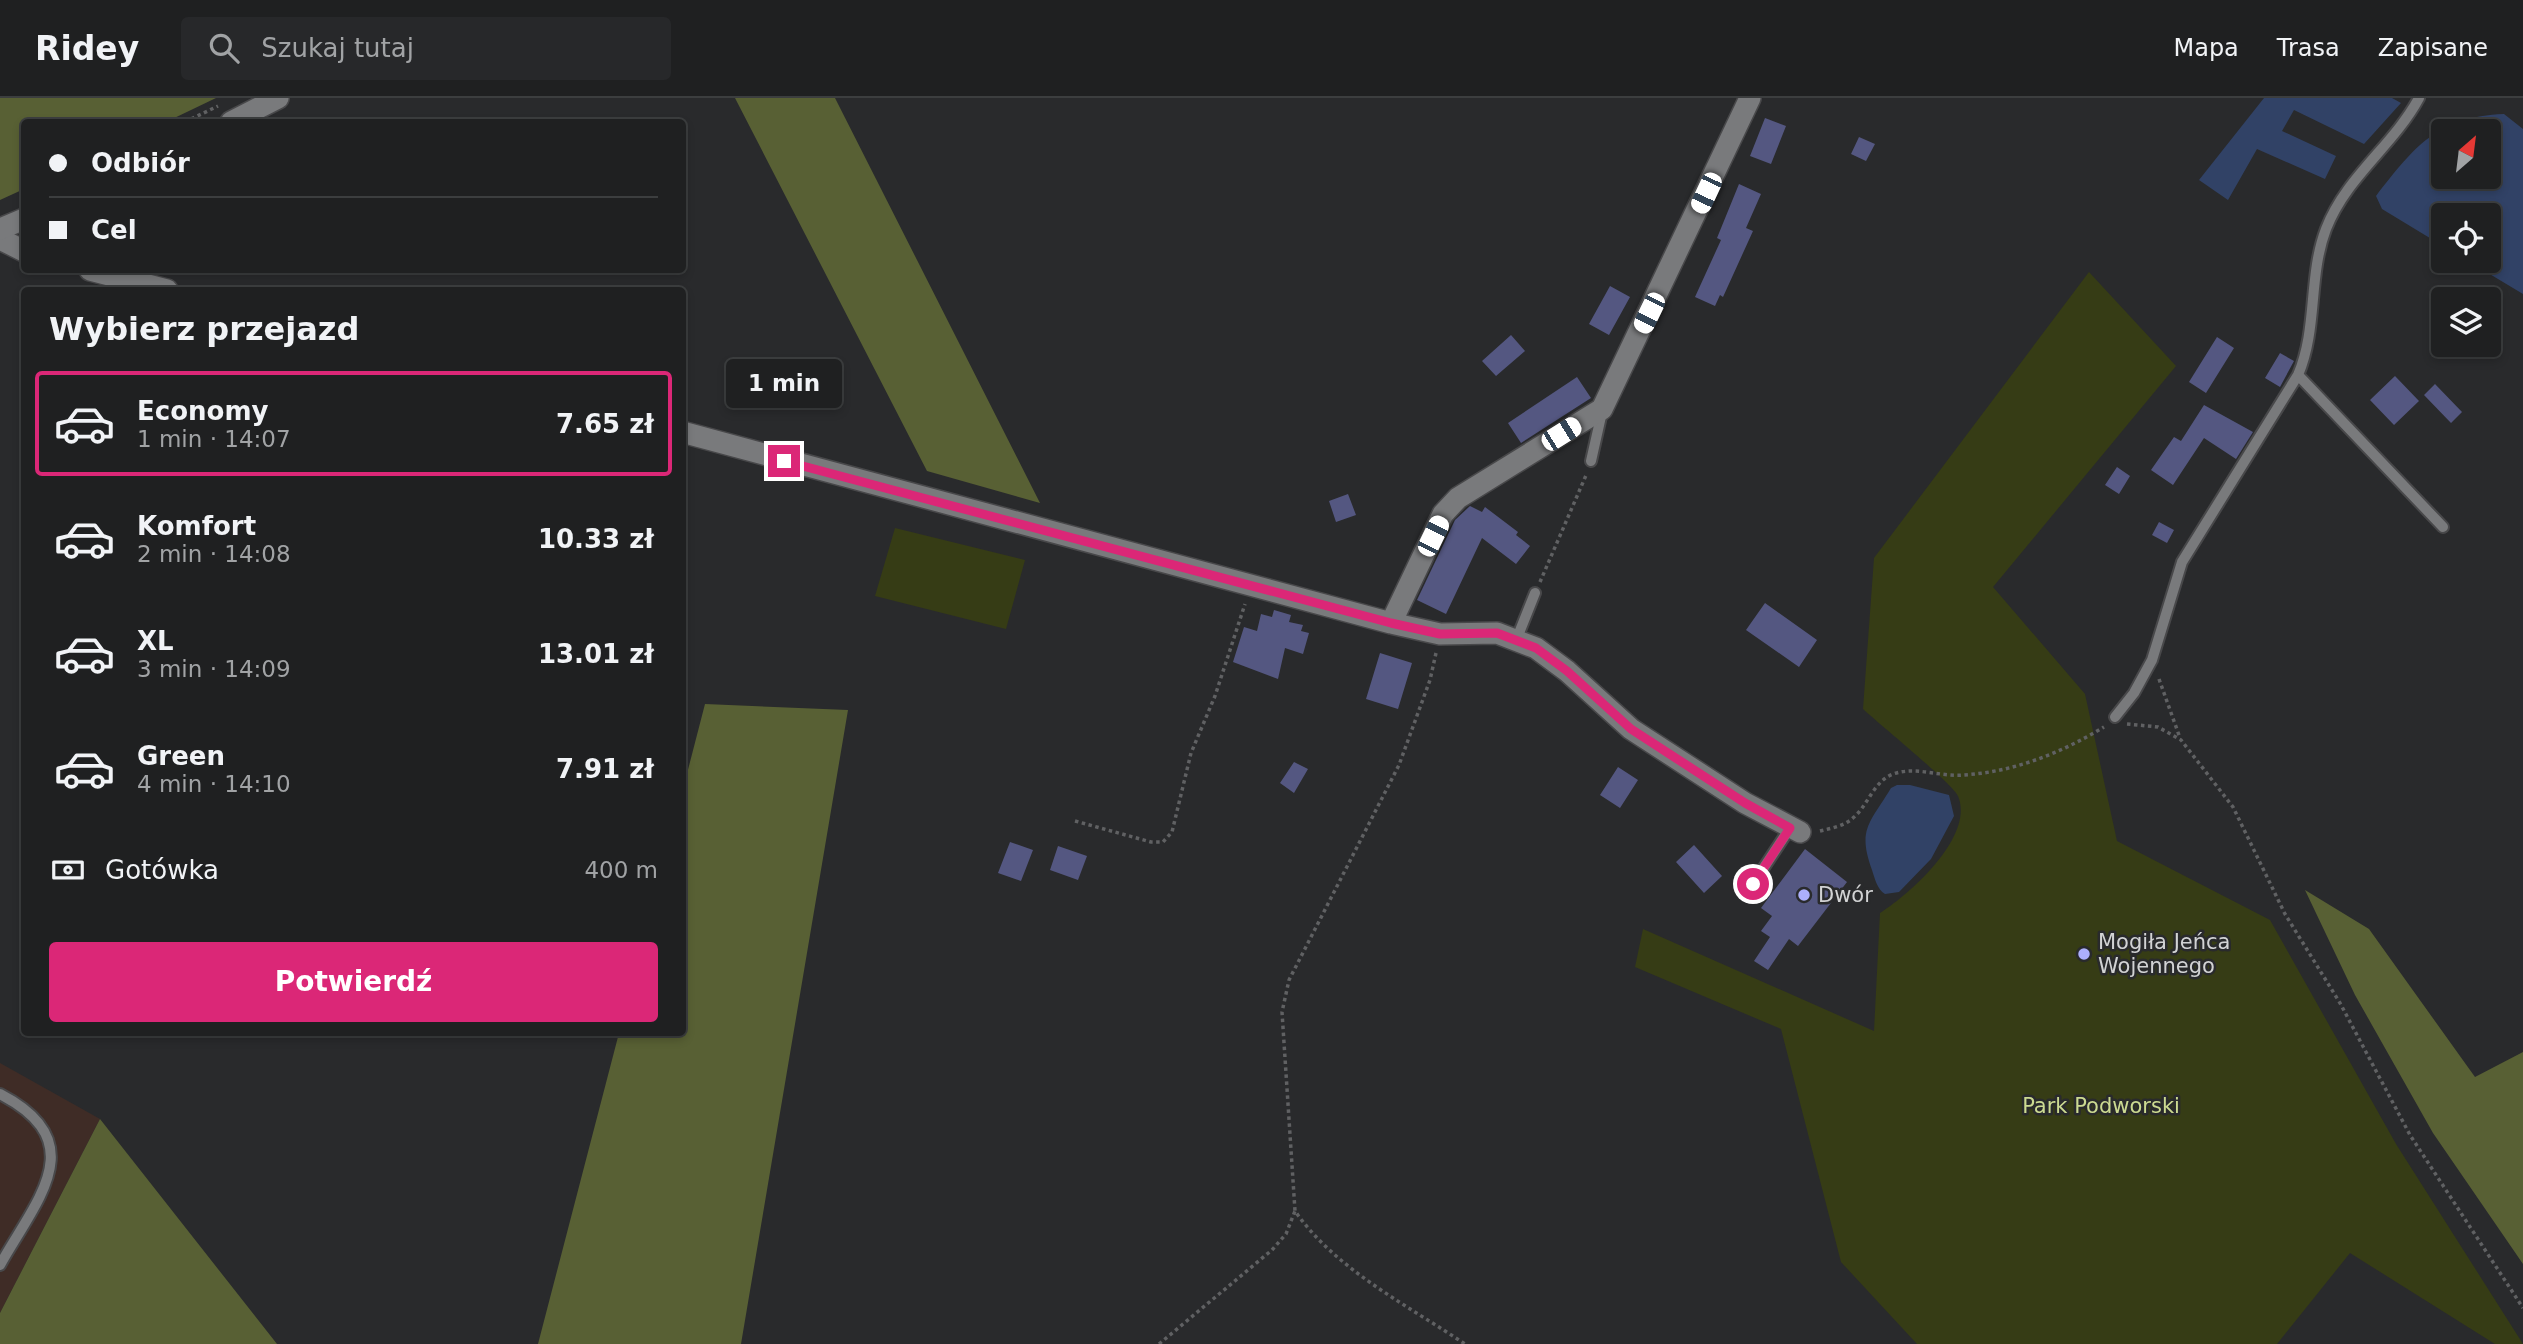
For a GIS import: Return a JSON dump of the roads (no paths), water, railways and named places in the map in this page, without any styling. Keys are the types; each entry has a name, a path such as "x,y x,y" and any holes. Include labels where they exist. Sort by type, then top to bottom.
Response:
{"street":[{"path":"227,113 278,98"},
{"path":"1391,623 1443,514 1458,498 1602,409 1750,98"},
{"path":"0,229 21,220"},
{"path":"0,239 21,250"},
{"path":"102,273 155,287"},
{"path":"686,433 1391,623 1440,634 1497,633 1517,639 1567,671 1631,729 1745,803 1795,830"}],"lane":[{"path":"2111,721 2134,693 2151,660 2182,562 2298,375 2308,346 2318,254 2333,212 2354,181 2404,123 2419,98"},
{"path":"2298,375 2442,527"},
{"path":"1591,461 1602,409"},
{"path":"1517,639 1535,593"},
{"path":"1753,884 1795,830"},
{"path":"0,1094 17,1103 43,1125 53,1149 49,1177 0,1265"}],"water":[{"path":"2264,98 2392,98 2401,103 2364,144 2294,110 2282,131 2336,156 2325,179 2257,149 2228,200 2199,180"},
{"path":"2504,114 2523,129 2523,294 2488,273 2501,273 2501,203 2431,203 2431,239 2382,209 2376,196 2403,163 2431,136 2431,189 2501,189 2501,119 2469,119"},
{"path":"1910,785 1949,795 1954,816 1931,859 1899,892 1885,894 1874,877 1866,835 1877,810 1891,788"}],"place":[{"name":"Dwór","path":"1804,895"},
{"name":"Mogiła Jeńca Wojennego","path":"2084,954"}],"park label":[{"name":"Park Podworski","path":"2101,1106"}]}
